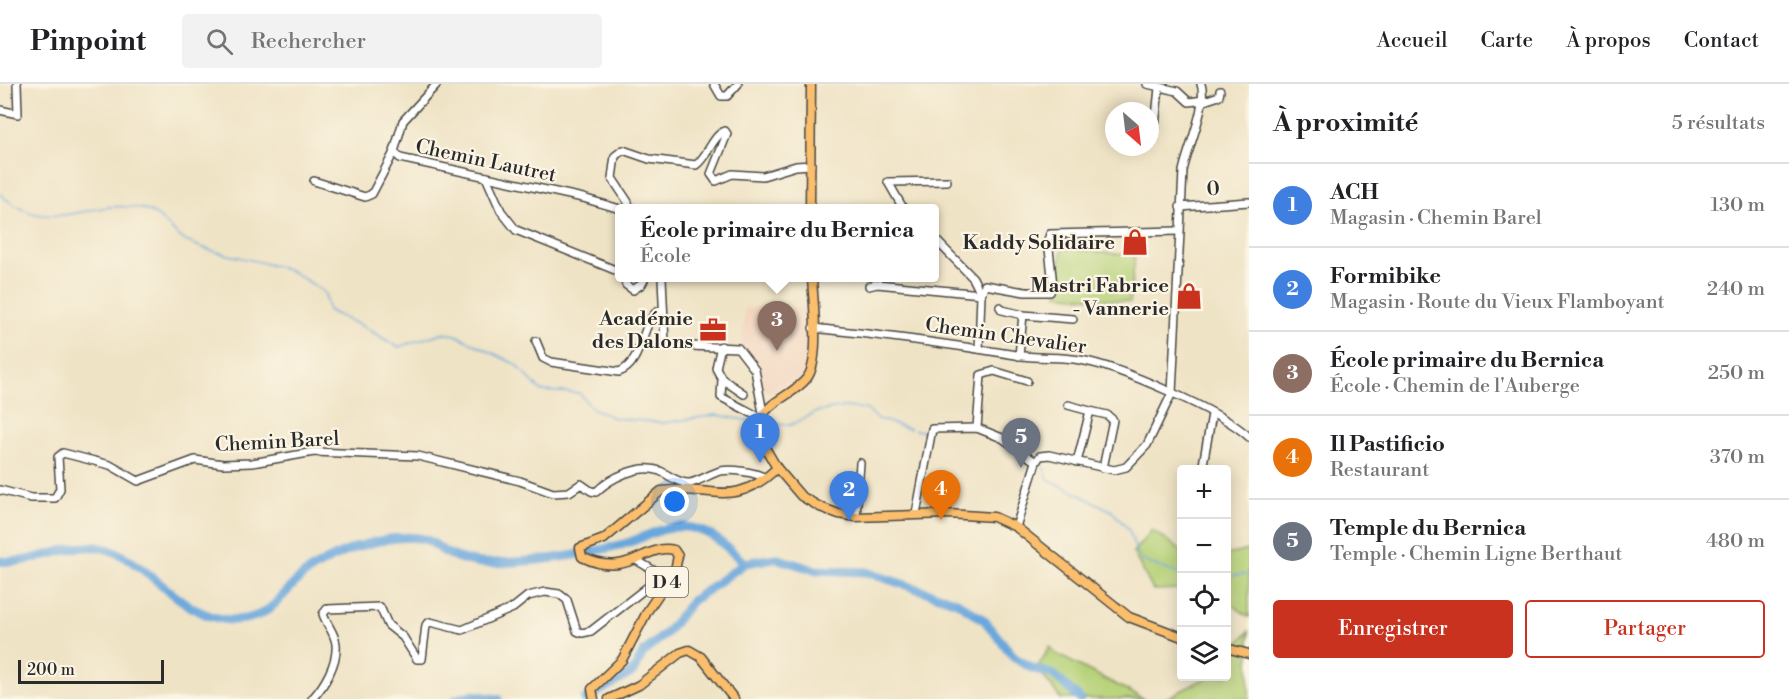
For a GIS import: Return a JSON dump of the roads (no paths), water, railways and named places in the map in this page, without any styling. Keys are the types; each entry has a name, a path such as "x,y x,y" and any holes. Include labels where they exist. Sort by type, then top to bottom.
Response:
{"main road":[{"path":"810,204 811,84"},
{"path":"812,282 814,354 809,374 762,416 758,433 777,468 807,500 830,512 856,517 916,514 994,517 1016,527 1129,617 1177,635"},
{"name":"D 4","path":"594,699 592,689 622,660 648,610 675,570 678,556 674,550 666,549 612,566 582,557 579,551 582,546 604,539 661,491 730,493 746,491 777,468"},
{"path":"1231,649 1249,654"},
{"path":"609,699 639,685 680,653 689,650 701,657 734,699"}],"street":[{"path":"0,110 18,114 17,84"},
{"name":"Chemin Lautret","path":"437,84 403,121 394,152 400,158 582,198 615,208"},
{"path":"714,84 721,96 727,96 738,84"},
{"path":"1147,84 1177,91 1189,102 1219,96 1220,91"},
{"path":"1016,527 1036,462 1040,456 1049,455 1114,470 1131,463 1147,445 1172,393 1183,171 1204,100 1201,84"},
{"path":"1158,102 1159,88"},
{"path":"628,204 612,178 615,156 623,150 650,159 696,165 709,151 719,133 725,130 727,134 711,174 716,181 732,174 763,176 796,166 811,165"},
{"path":"314,182 368,197 375,192 394,152"},
{"path":"486,177 501,211 516,230 615,270"},
{"path":"901,204 888,182 947,181"},
{"name":"0","path":"1180,207 1249,202"},
{"path":"979,348 982,288 988,284 1025,292 1050,292 1053,285 1047,240 1050,234 1179,231"},
{"path":"939,243 973,278 981,294"},
{"path":"625,282 633,290 643,282"},
{"path":"662,282 665,345 738,348 757,375 762,416 750,413 720,397 722,379"},
{"path":"869,286 877,284 981,294"},
{"path":"1000,307 1002,310 1023,315 1073,319"},
{"path":"536,341 543,358 551,362 619,372 634,362 654,315 662,310"},
{"path":"1019,356 1023,315"},
{"name":"Chemin Chevalier","path":"813,328 979,348 1019,356 1083,360 1172,393 1249,437"},
{"path":"721,346 716,368 722,379 744,394"},
{"path":"977,428 981,375 994,371 1027,381"},
{"path":"1068,405 1113,420 1103,468"},
{"path":"1077,462 1090,411"},
{"path":"1203,465 1212,414"},
{"path":"916,514 932,429 977,428 1002,438 1036,462"},
{"name":"Chemin Barel","path":"0,490 31,498 55,498 60,489 58,457 63,453 110,465 138,481 195,460 223,464 252,463 314,452 418,456 520,481 553,493 569,492 581,484 596,492 605,483 647,469 656,470 678,481 689,483 721,471 756,473 766,478"},
{"path":"856,517 860,463"},
{"path":"312,699 326,680 333,663 336,644 323,614 327,609 381,607 388,625 403,637 417,659 422,659 426,625 430,622 462,630 513,608 528,596 545,592 559,594 567,600 577,630 582,633 591,631 654,580 653,570 636,560"}],"waterway":[{"path":"0,194 19,207 36,214 54,216 124,207 150,211 180,237 197,246 282,268 299,276 325,293 328,310 398,347 442,333 456,335 517,365 541,391 579,393 592,408 614,418 664,423 716,415 752,421"},
{"path":"763,424 791,425 816,412 844,407 866,409 878,419 910,429"},
{"path":"915,430 927,432"},
{"path":"1041,461 1048,479 1112,511 1129,530 1137,554 1143,561 1177,573"},
{"path":"0,561 29,559 86,547 101,548 130,560 186,604 218,618 236,620 259,615 268,610 305,574 324,562 357,547 381,541 399,538 427,540 458,558 485,563 556,558 628,543 668,528 695,528 711,535 745,563 775,558 815,570 866,572 957,602 984,620 1015,658 1032,668 1054,675 1080,699"},
{"path":"585,699 633,672 643,653 666,633 692,601 745,563"},
{"path":"1231,576 1249,574"},
{"path":"456,699 472,695 498,699"}],"place":[{"name":"Kaddy Solidaire","path":"1135,242"},
{"name":"Mastri Fabrice - Vannerie","path":"1189,296"},
{"name":"Académie des Dalons","path":"713,330"},
{"name":"École primaire du Bernica","path":"777,351"},
{"name":"ACH","path":"760,463"},
{"name":"Temple du Bernica","path":"1021,468"},
{"name":"Il Pastificio","path":"941,520"},
{"name":"Formibike","path":"849,521"}]}
